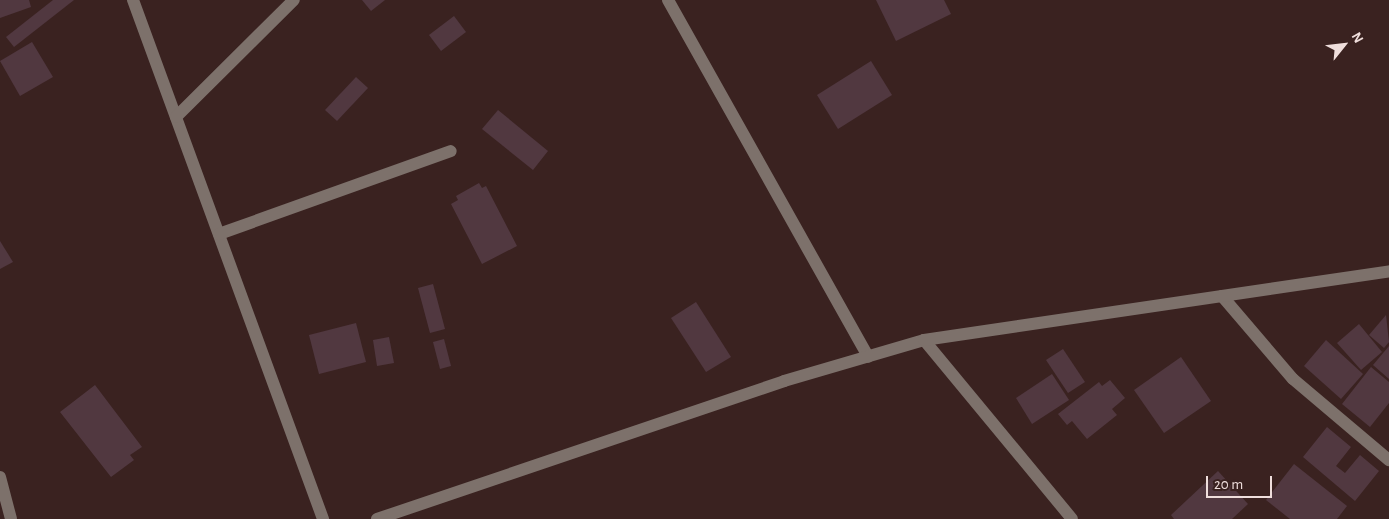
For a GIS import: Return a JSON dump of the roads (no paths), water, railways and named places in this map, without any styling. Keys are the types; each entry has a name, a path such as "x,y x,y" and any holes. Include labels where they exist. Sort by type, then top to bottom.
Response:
{"street":[{"path":"133,0 324,519"},
{"path":"176,117 294,0"},
{"path":"668,0 868,357"},
{"path":"220,234 451,151"},
{"path":"377,519 924,340 1389,271"},
{"path":"1222,296 1293,380 1389,460"},
{"path":"924,340 1072,519"},
{"path":"0,477 11,519"}]}
